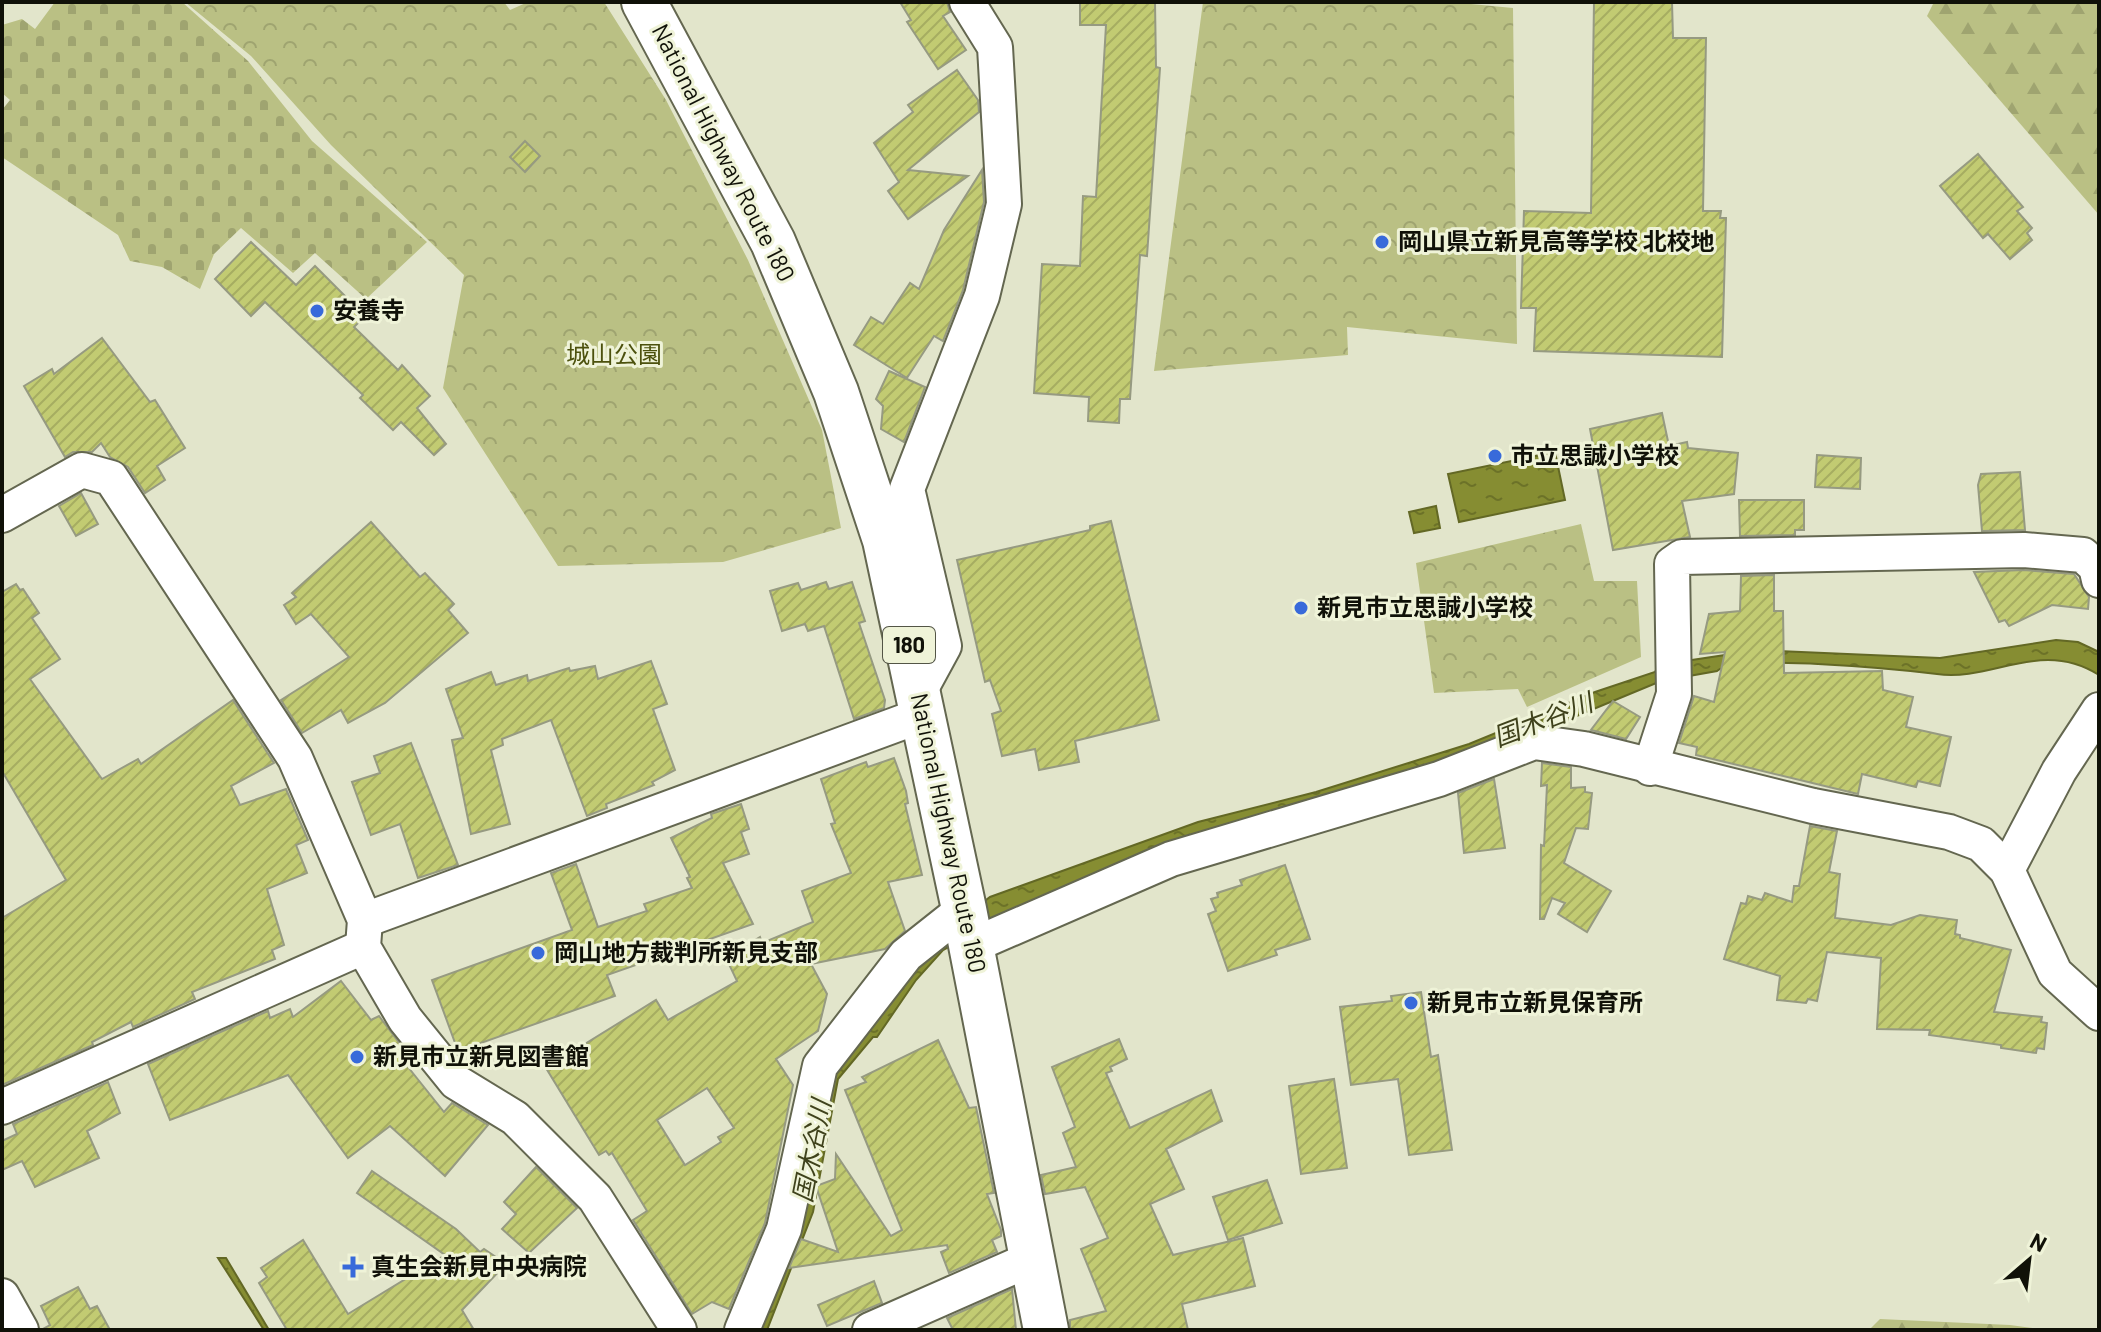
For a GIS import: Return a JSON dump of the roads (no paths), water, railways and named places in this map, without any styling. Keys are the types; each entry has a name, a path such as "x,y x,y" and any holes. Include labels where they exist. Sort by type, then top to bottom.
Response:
{"highway":[{"name":"National Highway Route 180","path":"644,2 773,242 836,392 885,540 968,928 1046,1330"}],"street":[{"path":"2,1107 364,934 921,703 944,646 907,489 982,296 1004,204 995,47 967,2"},
{"path":"2,515 82,470 111,478 295,758 364,934 405,1019 456,1082 515,1118 595,1198 679,1330"},
{"path":"1650,768 1674,694 1672,564 1682,557 2024,550 2083,555 2096,567 2099,580"},
{"path":"2007,870 2059,771 2099,710"},
{"path":"742,1330 784,1229 820,1066 906,955 968,928 1171,859 1439,779 1534,742 1584,749 1650,768 1813,806 1949,832 1981,844 2007,870 2055,973 2099,1013"},
{"path":"870,1330 1031,1259"},
{"path":"2,1296 21,1330"}],"water":[{"path":"1555,452 1565,500 1459,522 1448,474"},
{"path":"1436,506 1440,528 1414,533 1409,512"},
{"name":"国木谷川","path":"2056,640 2078,642 2099,652 2099,675 2057,660 1957,675 1822,664 1755,663 1661,681 1526,737 1002,918 943,950 916,980 877,1037 873,1037 838,1079 813,1212 767,1330 751,1330 823,1071 923,949 990,897 1198,822 1316,792 1469,744 1595,692 1655,672 1659,665 1758,650 1940,658"},
{"path":"218,1258 226,1258 269,1330 264,1330"}],"place":[{"name":"岡山県立新見高等学校 北校地","path":"1382,242"},
{"name":"安養寺","path":"317,311"},
{"name":"市立思誠小学校","path":"1495,456"},
{"name":"新見市立思誠小学校","path":"1301,608"},
{"name":"岡山地方裁判所新見支部","path":"538,953"},
{"name":"新見市立新見保育所","path":"1411,1003"},
{"name":"新見市立新見図書館","path":"357,1057"},
{"name":"真生会新見中央病院","path":"353,1267"}],"park label":[{"name":"城山公園","path":"614,355"}]}
